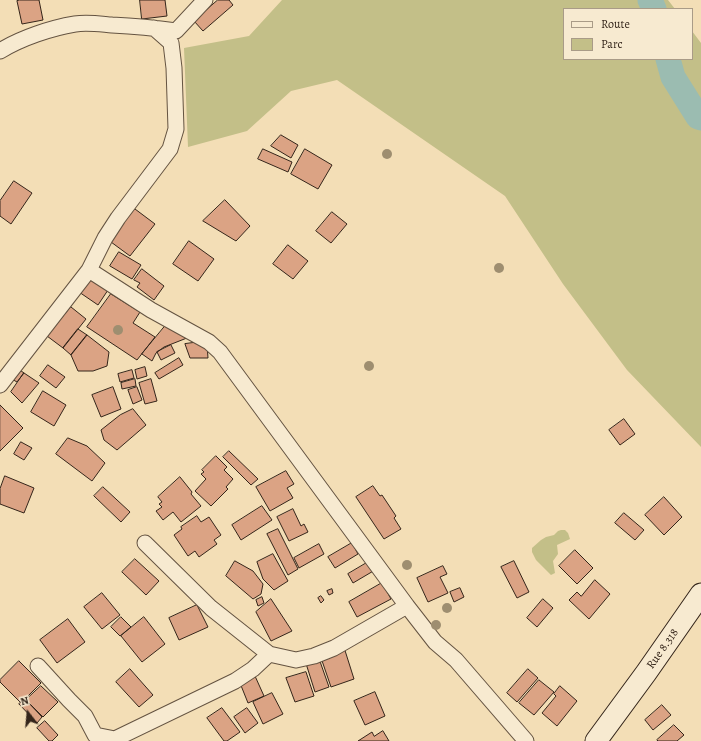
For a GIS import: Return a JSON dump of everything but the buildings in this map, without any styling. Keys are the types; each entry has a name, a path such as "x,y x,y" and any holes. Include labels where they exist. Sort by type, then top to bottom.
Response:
{"main road":[{"name":"Rue 8.318","path":"596,741 701,594"}],"street":[{"path":"0,51 12,43 31,35 76,24 154,28 176,31 205,0"},
{"path":"0,385 89,270 105,238 118,218 170,149 176,129 174,68 171,43 154,28"},
{"path":"89,270 151,310 210,342 220,352 435,642 456,660 526,741"},
{"path":"145,543 211,608 269,654 296,660 314,656 334,648 407,606"},
{"path":"38,666 85,716 95,735 115,739 235,681 254,669 269,654"}],"green space":[{"path":"282,0 668,0 674,8 563,8 563,60 693,60 693,32 701,43 701,447 627,370 563,284 505,196 337,80 291,91 247,131 188,147 184,48 249,36"},
{"path":"561,530 565,530 568,533 570,539 557,545 558,554 553,561 555,573 551,575 536,560 532,552 532,548 541,540 554,535"}],"waterway":[{"path":"650,0 654,8"},
{"path":"668,60 673,77 698,117 701,118"}]}
